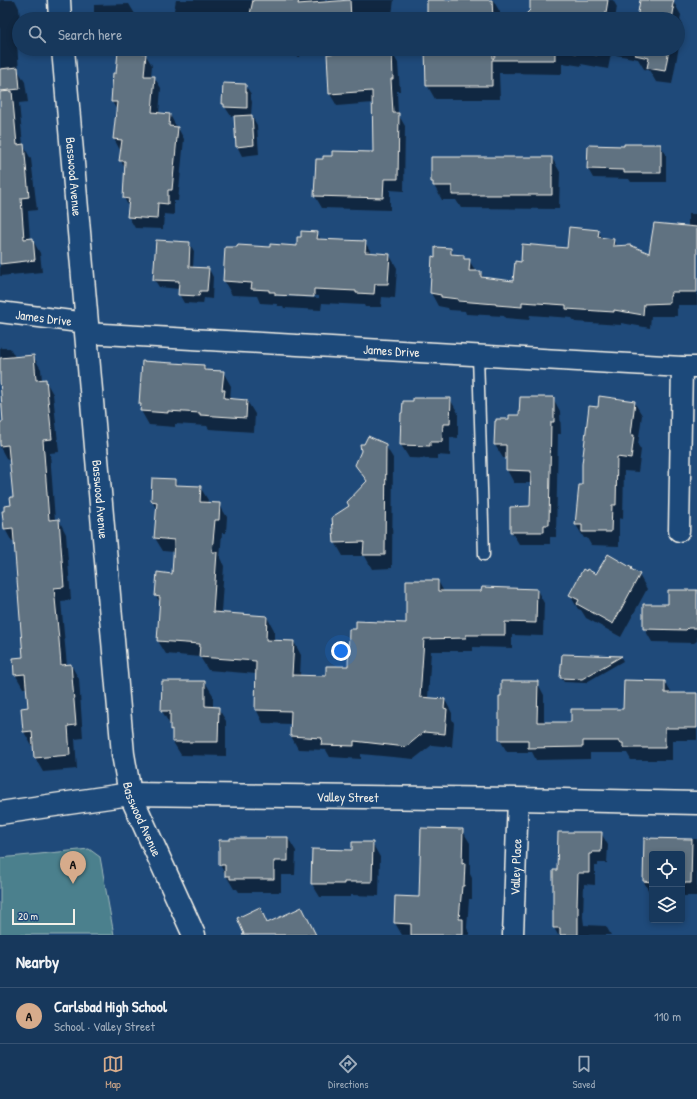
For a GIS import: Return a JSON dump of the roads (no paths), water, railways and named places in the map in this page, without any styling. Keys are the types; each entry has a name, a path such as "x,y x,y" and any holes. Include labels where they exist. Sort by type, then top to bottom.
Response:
{"street":[{"path":"59,0 60,12"},
{"name":"Basswood Avenue","path":"64,56 123,754 130,794 194,935"},
{"name":"James Drive","path":"0,312 86,328 478,355 690,367"},
{"path":"679,531 690,367"},
{"name":"Valley Street","path":"0,813 130,794 697,803"},
{"name":"Valley Place","path":"513,935 518,799"}],"lane":[{"path":"478,355 484,555"}],"place":[{"name":"Carlsbad High School","path":"73,884"}]}
